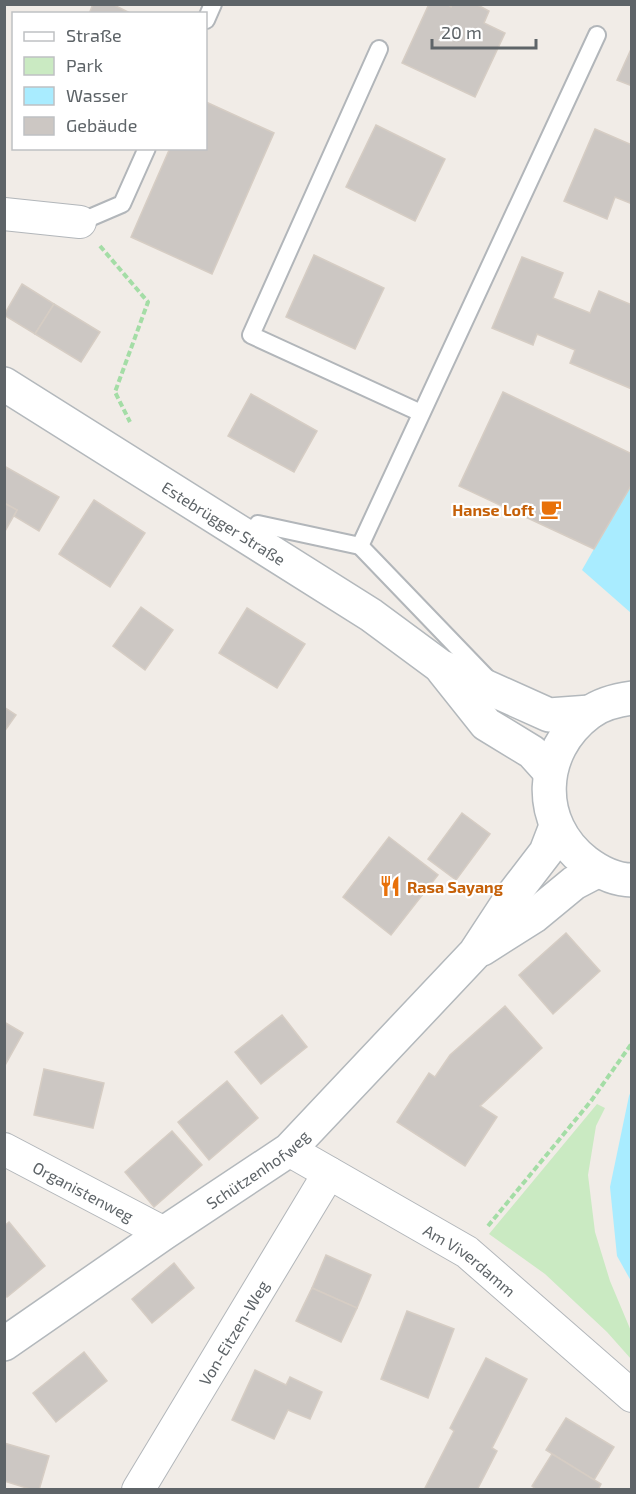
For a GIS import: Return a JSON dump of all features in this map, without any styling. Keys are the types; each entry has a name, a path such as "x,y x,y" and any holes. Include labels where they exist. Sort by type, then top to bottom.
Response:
{"street":[{"path":"4,214 80,222"},
{"name":"Estebrügger Straße","path":"4,384 371,615 440,666 549,715 590,712"},
{"name":"Estebrügger Straße","path":"440,666 486,724 532,752 550,772"},
{"path":"632,698 612,701 590,712 571,728 557,748 550,772 549,800 556,826 573,852 597,871 632,880"},
{"name":"Schützenhofweg","path":"4,1344 289,1150 475,953 513,895 546,852 556,826"},
{"name":"Schützenhofweg","path":"475,953 534,916 574,883 597,871"},
{"name":"Organistenweg","path":"4,1149 164,1233"},
{"name":"Am Viverdamm","path":"289,1150 467,1252 632,1396"},
{"name":"Von-Eitzen-Weg","path":"138,1490 329,1173"}],"lane":[{"path":"360,546 597,35"},
{"path":"379,50 251,335 421,414"},
{"path":"80,222 122,204 146,150"},
{"path":"248,539 258,524 360,546 503,694"}],"path":[{"path":"80,222 148,302 115,392 132,426"},
{"path":"467,1252 591,1101 632,1043"}],"green space":[{"path":"597,1104 605,1108 596,1126 588,1175 595,1232 610,1281 631,1331 631,1359 607,1332 545,1274 489,1234"}],"water":[{"path":"631,484 631,613 582,570"},
{"path":"631,1091 631,1281 617,1256 610,1187"}],"building":[{"path":"93,4 112,4 128,12 90,12"},
{"path":"429,4 447,4 451,7 452,4 476,4 489,11 484,23 505,33 475,97 402,63"},
{"path":"632,47 632,86 617,80"},
{"path":"207,102 274,133 212,274 131,237 169,150 207,150"},
{"path":"376,125 445,159 415,221 346,187"},
{"path":"595,129 632,145 632,204 615,197 607,219 564,201"},
{"path":"314,255 384,288 355,349 286,317"},
{"path":"522,257 563,273 553,298 590,313 599,291 632,305 632,389 570,363 575,350 537,334 533,345 492,328"},
{"path":"22,284 54,304 35,334 4,315"},
{"path":"54,304 100,332 81,362 35,334"},
{"path":"503,392 632,454 632,484 594,549 459,486"},
{"path":"251,394 317,431 294,472 228,436"},
{"path":"4,466 59,497 39,531 14,516 17,510 4,503"},
{"path":"94,500 145,533 110,587 59,554"},
{"path":"4,503 17,510 4,533"},
{"path":"141,607 173,630 145,670 113,646"},
{"path":"247,608 305,644 277,688 219,653"},
{"path":"4,707 16,715 4,732"},
{"path":"462,813 490,834 456,880 428,859"},
{"name":"Rasa Sayang","path":"389,837 438,875 391,935 343,897"},
{"path":"566,933 600,971 553,1014 519,975"},
{"path":"505,1006 542,1048 480,1106 497,1117 465,1166 397,1122 429,1073 435,1077 450,1055"},
{"path":"282,1015 307,1047 261,1084 235,1052"},
{"path":"4,1022 23,1033 4,1067"},
{"path":"44,1069 104,1083 93,1128 34,1115"},
{"path":"227,1081 258,1118 209,1160 178,1122"},
{"path":"172,1131 202,1165 154,1207 125,1172"},
{"path":"9,1222 45,1266 7,1297 4,1294 4,1226"},
{"path":"326,1255 371,1275 357,1308 312,1288"},
{"path":"174,1263 194,1288 152,1323 132,1299"},
{"path":"312,1288 357,1308 341,1342 296,1321"},
{"path":"407,1311 454,1329 428,1398 381,1379"},
{"path":"84,1352 107,1381 56,1422 33,1393"},
{"path":"486,1358 527,1379 492,1448 497,1451 477,1490 424,1490 454,1431 450,1428"},
{"path":"255,1370 286,1385 290,1377 322,1392 310,1419 288,1410 274,1439 232,1420"},
{"path":"566,1418 614,1447 594,1480 546,1450"},
{"path":"4,1443 49,1456 39,1490 4,1481"},
{"path":"552,1454 601,1484 598,1490 537,1490 532,1486"}],"place":[{"name":"Hanse Loft","path":"551,509"},
{"name":"Rasa Sayang","path":"390,886"}]}
